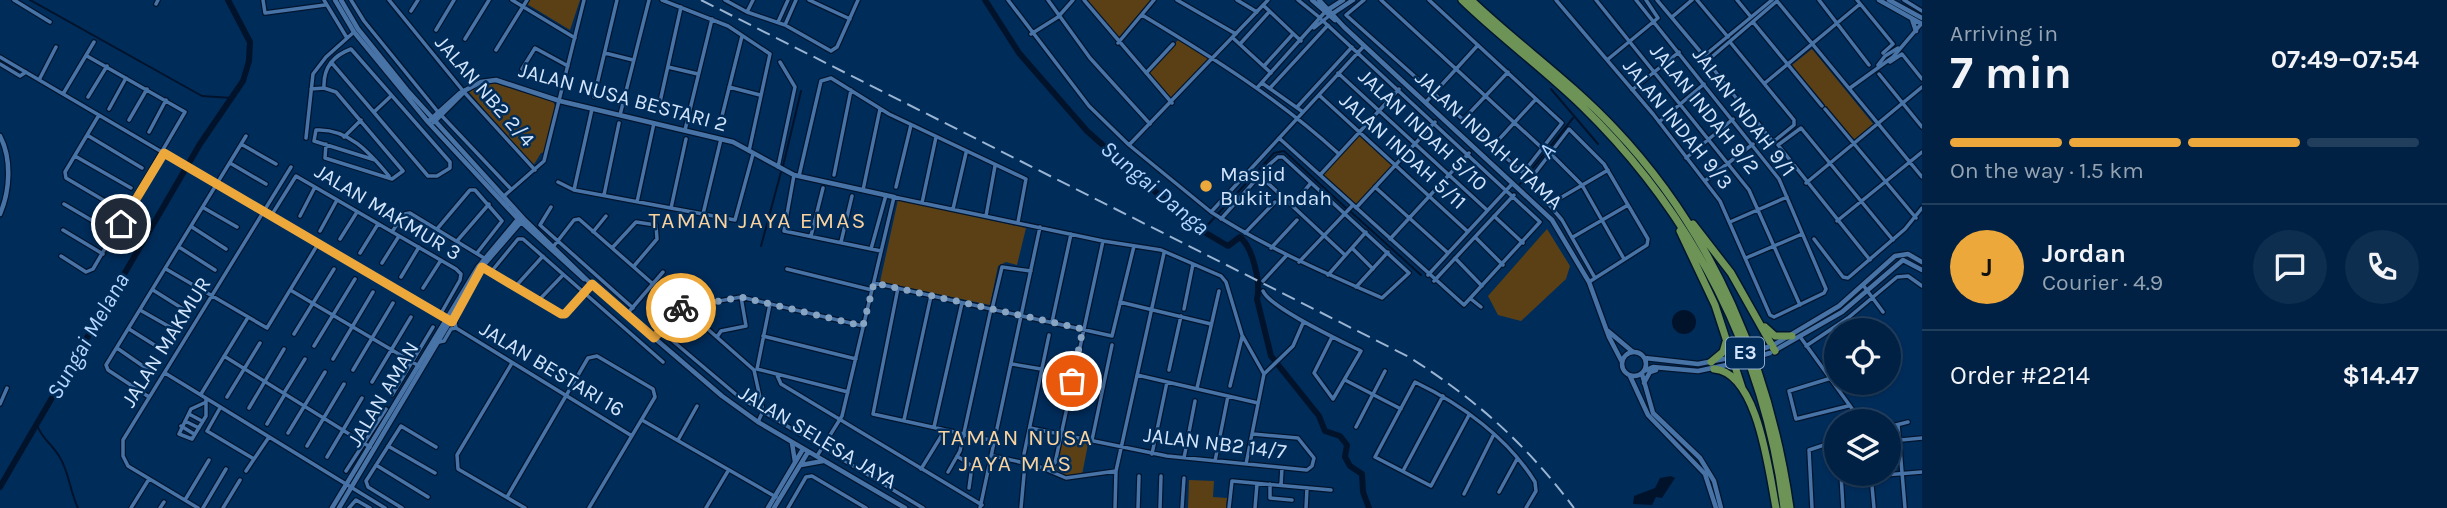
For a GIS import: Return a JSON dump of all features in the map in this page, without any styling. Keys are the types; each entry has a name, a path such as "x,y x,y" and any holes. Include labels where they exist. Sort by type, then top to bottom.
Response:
{"highway":[{"name":"E3","path":"1462,0 1599,123 1671,211 1707,267 1741,341 1766,415 1784,508"},
{"name":"E3","path":"1471,0 1612,126 1654,174 1680,211 1722,281 1762,376 1778,434 1790,508"},
{"path":"1671,211 1726,334 1741,388 1758,424 1776,508"},
{"path":"1680,211 1731,273 1760,321 1771,349"},
{"path":"1760,321 1775,336 1792,336"},
{"path":"1726,334 1723,352 1712,365 1727,371 1741,388"}],"main road":[{"name":"JALAN SELESA JAYA","path":"335,0 356,30 431,121 536,238 758,422 905,508"},
{"name":"JALAN SELESA JAYA","path":"341,0 356,30"},
{"path":"1312,0 1329,13"},
{"path":"1319,0 1329,13"},
{"path":"1329,13 1343,0"},
{"path":"1329,13 1353,0"},
{"path":"1879,0 1888,1 1922,22"},
{"path":"1888,1 1922,22"},
{"name":"JALAN INDAH UTAMA","path":"1329,13 1552,219 1589,282 1622,362"},
{"path":"1910,17 1916,31"},
{"name":"JALAN NUSA BESTARI 2","path":"431,121 464,92 481,82 496,80 561,101 721,139 797,175 894,197"},
{"path":"0,136 8,169 6,193 0,214"},
{"path":"501,197 510,214 513,229"},
{"name":"JALAN SELESA JAYA","path":"521,219 590,283"},
{"path":"513,229 521,219"},
{"path":"513,229 523,229 536,238"},
{"name":"JALAN AMAN","path":"340,508 367,445 449,320 484,258 513,229"},
{"name":"JALAN AMAN","path":"332,508 350,486 482,267 513,229"},
{"path":"1630,376 1664,368 1698,371 1801,338 1842,312 1901,254 1909,254 1922,262"},
{"path":"1771,349 1839,306 1903,260 1922,270"},
{"path":"1607,331 1645,358 1712,365"},
{"path":"1633,352 1622,362 1623,369 1636,383 1648,411 1700,458 1714,481 1718,508"},
{"path":"1645,358 1643,373 1648,411"},
{"path":"1644,387 1650,372 1664,368"},
{"path":"792,443 797,464"},
{"path":"768,508 777,498 805,450"},
{"path":"797,464 824,461"},
{"path":"774,508 777,498"}],"street":[{"path":"14,0 50,22"},
{"path":"351,0 440,114 511,189"},
{"name":"JALAN NB2 2/4","path":"389,0 464,92 535,170 501,197"},
{"path":"411,11 418,0"},
{"path":"436,30 454,0"},
{"path":"465,39 489,0"},
{"path":"512,0 575,38"},
{"path":"496,50 527,0"},
{"path":"535,170 547,153 584,0"},
{"path":"594,97 617,0"},
{"path":"620,115 649,0"},
{"path":"558,182 574,190 737,220 770,54 712,19 662,0"},
{"path":"726,0 747,12 785,24 831,51 837,47 858,0"},
{"path":"747,12 753,0"},
{"path":"778,22 788,0"},
{"path":"785,24 796,0"},
{"path":"809,0 850,19"},
{"path":"1008,0 1031,34 1088,106 1129,145 1221,219 1298,262 1384,298 1409,273 1283,157 1275,159 1221,219"},
{"path":"1048,0 1090,58 1150,124"},
{"path":"1031,34 1058,17 1073,0"},
{"path":"1084,0 1172,103"},
{"path":"1118,43 1154,0"},
{"path":"1177,0 1234,36 1271,73"},
{"path":"1237,0 1257,12"},
{"path":"1129,145 1268,0"},
{"path":"1279,138 1434,281 1464,305 1523,243 1540,220 1298,0"},
{"path":"1364,0 1346,12 1521,173 1562,123 1429,0"},
{"path":"1381,0 1542,149"},
{"name":"JALAN INDAH 9/3","path":"1556,0 1720,201 1772,317 1800,305"},
{"name":"JALAN INDAH 9/2","path":"1596,0 1729,163 1759,209 1800,305"},
{"name":"JALAN INDAH 9/1","path":"1636,0 1754,144 1787,197 1826,292 1800,305"},
{"path":"1607,60 1658,18 1646,0"},
{"path":"1657,0 1704,56 1729,39"},
{"path":"1672,17 1694,0 1729,39 1795,123 1773,142 1746,110"},
{"path":"1737,0 1916,218"},
{"path":"1737,99 1707,63 1729,39 1776,0 1922,177"},
{"path":"1819,0 1869,65"},
{"path":"1904,0 1922,11"},
{"path":"262,3 265,13 325,2 347,38"},
{"path":"1764,83 1837,23 1858,2 1893,44 1883,53"},
{"path":"1263,5 1301,41"},
{"path":"658,111 681,7"},
{"path":"1240,44 1270,12"},
{"path":"1257,88 1329,13"},
{"path":"1142,15 1214,58 1299,117 1339,154"},
{"path":"685,130 712,19"},
{"path":"1850,88 1889,60 1922,22"},
{"path":"1270,88 1328,25"},
{"path":"306,138 313,75 319,64 356,30"},
{"path":"1264,66 1294,34"},
{"path":"720,124 743,36"},
{"path":"63,93 94,42"},
{"path":"1146,73 1173,44"},
{"path":"1426,102 1478,45"},
{"path":"1211,212 1364,46"},
{"path":"40,80 57,47"},
{"path":"1297,107 1352,47"},
{"path":"324,88 323,73 331,62 351,48 450,162 446,173 428,176 331,62"},
{"path":"522,69 535,48 568,66"},
{"path":"1294,48 1301,54"},
{"path":"1632,90 1679,52"},
{"path":"605,53 633,60"},
{"path":"1890,62 1902,54 1922,79"},
{"path":"61,256 89,272 166,154 185,112 87,55"},
{"path":"0,57 449,320"},
{"path":"778,167 795,86 780,62"},
{"path":"0,64 20,76 26,72"},
{"path":"88,97 107,66"},
{"path":"668,67 698,74"},
{"path":"1462,121 1508,72"},
{"name":"JALAN INDAH 5/10","path":"1338,73 1487,210"},
{"path":"1879,74 1922,127"},
{"path":"1325,77 1330,82"},
{"path":"109,109 126,78"},
{"path":"881,251 784,231 821,81 831,78 880,109 1026,179 1018,222"},
{"path":"1262,83 1303,112"},
{"path":"1658,122 1704,83"},
{"path":"729,87 760,95"},
{"path":"1806,183 1922,87"},
{"path":"311,89 324,88 336,92 402,168 399,175 390,178 324,158 326,144"},
{"path":"129,120 147,89"},
{"path":"1320,175 1399,89"},
{"path":"834,175 851,90"},
{"name":"JALAN INDAH 5/11","path":"1319,95 1467,231"},
{"path":"374,111 391,96"},
{"path":"1492,147 1536,99"},
{"path":"149,132 166,100"},
{"path":"574,190 592,108"},
{"path":"863,190 880,109"},
{"path":"99,115 65,172 66,178 127,214"},
{"path":"1686,158 1733,119"},
{"path":"344,137 361,120"},
{"path":"1298,262 1345,213 1375,187 1435,122"},
{"path":"604,195 619,123"},
{"path":"637,202 654,123"},
{"path":"896,187 911,125"},
{"path":"1870,260 1777,147 1800,128 1893,240"},
{"path":"375,160 313,139 317,129 361,144 375,160 390,178"},
{"path":"1589,282 1647,245 1648,239 1608,170 1569,129 1529,181 1550,204 1573,237 1595,278"},
{"path":"87,135 142,168"},
{"path":"150,398 106,368 246,136"},
{"path":"922,203 936,137"},
{"path":"671,208 686,139"},
{"path":"703,214 721,139"},
{"path":"241,144 276,164"},
{"path":"1705,181 1754,144"},
{"path":"953,209 967,152"},
{"path":"1837,220 1922,152"},
{"path":"1390,239 1469,153"},
{"path":"1550,153 1582,186 1624,259"},
{"path":"75,156 131,188"},
{"path":"230,163 266,184"},
{"path":"986,216 995,166"},
{"name":"JALAN MAKMUR","path":"200,508 125,462 123,440 291,167"},
{"path":"1550,204 1608,170"},
{"path":"1259,175 1345,255"},
{"name":"JALAN MAKMUR 3","path":"271,216 294,177 419,247 460,272 460,280 440,315"},
{"path":"1428,275 1513,182"},
{"path":"1292,205 1311,183"},
{"path":"300,216 315,187"},
{"path":"1375,187 1448,253"},
{"path":"811,236 822,188"},
{"path":"437,229 473,190 500,216 502,223 477,253"},
{"path":"871,249 886,195"},
{"path":"1434,281 1514,195"},
{"path":"841,243 852,196"},
{"path":"817,457 840,421 894,197 1102,241 1135,244 1224,278 1242,335 1264,374"},
{"path":"1730,222 1787,197"},
{"path":"320,230 337,200"},
{"path":"1245,233 1275,202"},
{"path":"64,204 115,234"},
{"path":"457,241 489,204"},
{"path":"1573,237 1628,205"},
{"path":"551,207 540,223 633,307"},
{"path":"204,208 237,227"},
{"path":"1814,239 1846,278 1893,240 1916,218 1922,208"},
{"path":"340,239 357,212"},
{"path":"393,232 407,213 484,258"},
{"path":"593,232 606,216"},
{"path":"1494,216 1523,243"},
{"path":"553,247 576,219 653,284"},
{"path":"1271,248 1297,220"},
{"path":"612,248 636,222 656,225 657,239 634,267"},
{"path":"360,253 377,223"},
{"path":"192,227 226,249"},
{"path":"777,375 781,384 981,506 1040,227"},
{"path":"63,230 103,254"},
{"path":"1328,275 1366,232"},
{"path":"1052,322 1071,234"},
{"path":"1746,258 1803,234"},
{"path":"382,263 399,236"},
{"path":"1475,237 1503,265"},
{"path":"491,272 521,238 663,362"},
{"path":"1055,463 1102,241"},
{"path":"166,269 211,298 267,328 292,291 318,244"},
{"path":"874,283 1112,336 1135,244"},
{"path":"179,247 215,270"},
{"path":"401,277 419,247"},
{"path":"1351,248 1373,269"},
{"path":"1356,287 1388,252"},
{"path":"1115,508 1116,471 1164,253"},
{"path":"515,287 542,256"},
{"path":"1264,281 1286,256"},
{"path":"1455,258 1482,286"},
{"path":"423,288 441,260"},
{"path":"1184,309 1193,264"},
{"path":"482,267 562,314 585,292 590,283"},
{"path":"948,472 957,457 964,434 1002,267 1031,271"},
{"path":"295,334 334,269"},
{"path":"787,269 872,290"},
{"path":"627,314 663,272"},
{"path":"538,301 564,275"},
{"path":"1806,346 1904,275 1922,286"},
{"path":"314,346 355,279"},
{"path":"898,288 873,414 995,441"},
{"path":"1865,288 1883,312"},
{"path":"153,290 188,312"},
{"path":"292,291 334,313 419,366"},
{"path":"1196,389 1219,291"},
{"path":"333,359 373,292"},
{"path":"1263,292 1267,300 1300,317 1303,323 1332,337 1361,351 1333,399 1314,373 1332,337"},
{"path":"904,421 931,296"},
{"path":"654,338 680,309 741,297 863,326"},
{"path":"717,337 721,331 746,326 741,297"},
{"path":"1471,299 1481,307"},
{"path":"934,427 962,302"},
{"path":"1120,302 1211,324"},
{"path":"353,370 393,303"},
{"path":"770,304 757,369 848,392"},
{"path":"439,342 444,341 451,329 456,328 454,323 461,305"},
{"path":"693,305 700,323 754,370 763,411 758,422"},
{"path":"141,310 177,331"},
{"path":"1169,370 1181,316"},
{"path":"372,382 411,317"},
{"path":"200,395 247,318"},
{"path":"1246,464 1264,374 1290,350 1303,323"},
{"path":"392,395 433,327"},
{"name":"JALAN BESTARI 16","path":"456,328 632,436"},
{"path":"129,329 164,351"},
{"path":"661,331 739,397 923,508"},
{"path":"1024,454 1049,335"},
{"path":"1230,386 1242,335"},
{"path":"763,336 856,359"},
{"path":"1801,338 1824,373"},
{"path":"227,397 260,343"},
{"path":"1092,440 1112,345"},
{"path":"117,348 153,373"},
{"path":"249,408 284,349"},
{"path":"225,356 367,445"},
{"path":"507,497 588,358 593,356 653,389 655,397 589,508"},
{"path":"267,424 305,359"},
{"path":"512,363 457,455 456,463 458,469 525,508"},
{"path":"1012,364 1042,369"},
{"path":"1356,427 1385,371"},
{"path":"288,433 325,372"},
{"path":"165,373 205,401 220,407 386,508 392,502"},
{"path":"1137,375 1258,403"},
{"path":"1345,380 1401,409"},
{"path":"1824,380 1788,393 1796,419 1848,405"},
{"path":"1072,381 1103,388"},
{"path":"1152,454 1167,382"},
{"path":"1469,415 1431,486 1376,457 1415,382 1443,396 1469,415 1494,434 1517,459 1535,482 1536,491 1527,506"},
{"path":"307,446 344,384"},
{"path":"0,403 7,388"},
{"path":"1840,395 1850,409"},
{"path":"1215,461 1228,396"},
{"path":"1403,471 1443,396"},
{"path":"327,457 362,398"},
{"path":"205,401 206,414 195,435 181,426 194,407 205,401"},
{"path":"1184,458 1195,401"},
{"path":"678,440 697,406"},
{"path":"194,407 206,414"},
{"path":"220,407 206,430 254,458"},
{"path":"346,471 367,445 386,409"},
{"path":"189,414 202,422"},
{"path":"185,420 199,428"},
{"path":"642,420 777,498"},
{"path":"1901,424 1908,422"},
{"path":"402,508 365,483 401,426 436,447"},
{"name":"JALAN NB2 14/7","path":"1030,428 1152,454 1307,470 1312,466 1314,458 1298,438 1253,434"},
{"path":"921,469 945,430"},
{"path":"1464,494 1494,434"},
{"path":"247,471 269,437"},
{"path":"1905,508 1901,440 1922,438"},
{"path":"1812,508 1809,450 1824,445"},
{"path":"388,446 435,473"},
{"path":"992,456 1066,478 1116,471"},
{"path":"957,457 972,466 969,488"},
{"path":"1499,492 1517,459"},
{"path":"185,500 209,460"},
{"path":"1021,508 1025,464"},
{"path":"376,465 428,497"},
{"path":"1281,485 1282,468"},
{"path":"200,508 226,469"},
{"path":"706,508 729,470"},
{"path":"1902,474 1922,472"},
{"path":"788,508 806,477 812,476 866,508"},
{"path":"1138,508 1139,476"},
{"path":"1160,508 1161,476"},
{"path":"1182,508 1184,478"},
{"path":"131,508 149,479"},
{"path":"223,508 240,480"},
{"path":"1228,508 1232,481 1331,489"},
{"path":"1255,508 1257,484"},
{"path":"1270,484 1270,498 1292,500"},
{"path":"1842,486 1843,508"},
{"path":"1872,486 1874,508"},
{"path":"1306,508 1307,488"},
{"path":"349,508 354,500 370,508"},
{"path":"160,508 164,502"}],"shaded area":[{"path":"529,0 580,0 570,30 527,4"},
{"path":"1085,0 1151,0 1118,41"},
{"path":"1180,38 1211,59 1172,99 1146,73"},
{"path":"1812,49 1874,125 1854,141 1792,65"},
{"path":"494,83 553,102 556,107 545,152 541,153 533,166 469,92 483,84"},
{"path":"1359,133 1396,165 1356,208 1320,175"},
{"path":"898,200 1026,228 1017,265 1006,262 998,266 990,305 880,282"},
{"path":"1547,229 1570,266 1566,279 1521,321 1498,315 1488,296"},
{"path":"1061,433 1089,439 1082,475 1066,478 1052,472"},
{"path":"1189,480 1214,481 1213,497 1227,498 1226,508 1188,508"}],"water":[{"path":"1684,310 1692,314 1696,322 1692,330 1684,334 1676,330 1672,322 1676,314"},
{"path":"1660,478 1675,478 1662,498 1656,497 1652,505 1633,504 1634,496 1655,488"}],"waterway":[{"path":"30,0 202,96 232,98"},
{"name":"Sungai Melana","path":"0,487 200,144 243,81 249,61 250,42 228,0"},
{"name":"Sungai Danga","path":"985,0 1019,53 1087,131 1194,226 1228,246 1240,237 1245,242 1255,266 1257,299 1271,356 1319,416 1325,431 1340,436 1347,445 1345,457 1350,466 1362,474 1363,492 1369,508"},
{"name":"A","path":"1551,89 1598,144"},
{"path":"783,166 801,91"},
{"name":"A","path":"1520,184 1573,118"},
{"path":"1203,230 1274,153 1284,151 1346,208"},
{"path":"761,246 781,172"},
{"path":"1351,212 1421,275"},
{"path":"37,425 62,462 78,508"}],"railway":[{"path":"701,0 1409,357 1457,390 1499,425 1537,463 1574,508"}],"way so far":[{"path":"681,308 741,297 863,326 874,283 1083,329 1072,381"}],"place":[{"name":"Masjid Bukit Indah","path":"1206,186"}],"district":[{"name":"TAMAN JAYA EMAS","path":"758,220"},
{"name":"TAMAN NUSA JAYA MAS","path":"1016,450"}],"route":[{"path":"121,224 164,153 452,322 482,267 561,314 565,314 592,284 654,338 681,308"}]}
